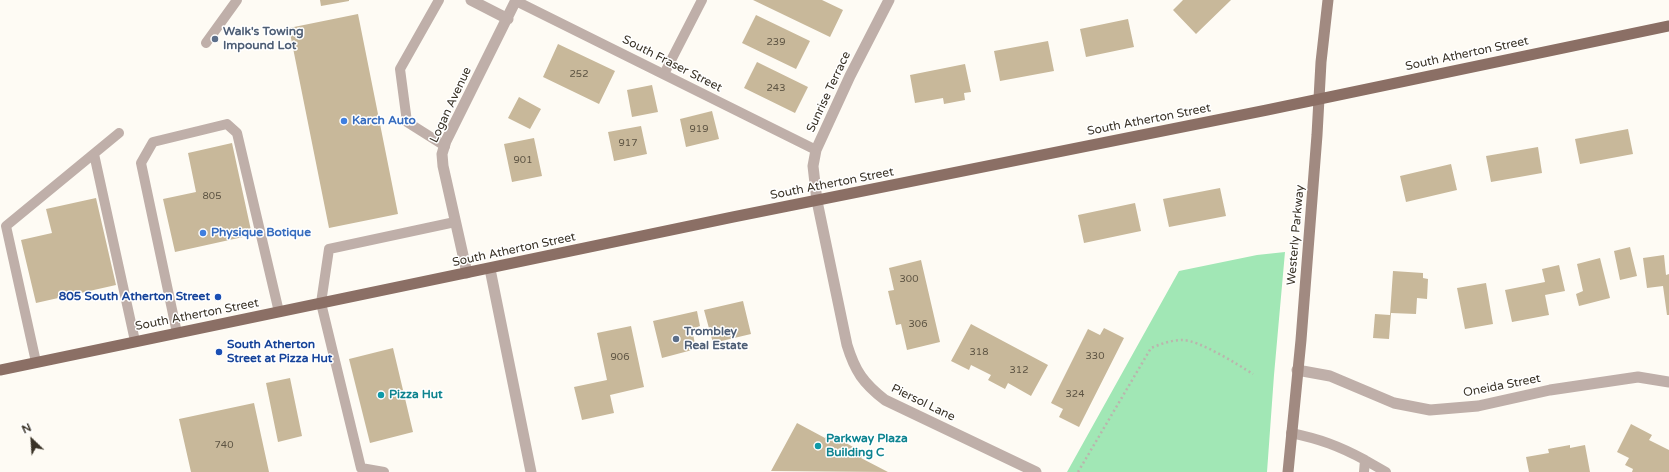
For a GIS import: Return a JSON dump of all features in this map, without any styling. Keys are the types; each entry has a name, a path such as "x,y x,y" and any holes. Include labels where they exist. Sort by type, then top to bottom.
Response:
{"main road":[{"name":"Westerly Parkway","path":"1288,472 1320,98 1321,62 1328,0"},
{"name":"South Atherton Street","path":"0,370 490,269 733,217 1669,26"}],"street":[{"path":"471,0 508,19"},
{"name":"Logan Avenue","path":"467,273 443,166 442,154 444,146 508,19 516,0"},
{"name":"Sunrise Terrace","path":"817,201 813,166 816,150 850,76 889,0"},
{"name":"Piersol Lane","path":"817,201 847,345 853,365 869,388 885,400 1036,472"},
{"path":"490,269 531,472"},
{"name":"Oneida Street","path":"1297,370 1330,376 1394,403 1430,410 1478,406 1550,390 1638,377 1669,382"}],"lane":[{"path":"206,43 236,0"},
{"path":"439,0 400,69 407,122 444,146"},
{"name":"South Fraser Street","path":"516,0 816,150"},
{"path":"664,74 702,0"},
{"path":"176,333 140,163 153,142 227,124 237,132 279,312"},
{"path":"36,362 6,226 119,134"},
{"path":"94,154 135,341"},
{"path":"384,472 361,468 321,304 329,249 455,222"},
{"path":"1291,433 1321,439 1348,450 1386,472"},
{"path":"1364,472 1365,460"}],"path":[{"path":"1078,472 1151,348 1176,340 1190,341 1223,356 1253,374"}],"green space":[{"path":"1285,252 1267,472 1067,472 1179,271 1257,255"}],"building":[{"path":"320,0 349,0 349,1 321,6"},
{"path":"753,0 822,0 843,10 830,37"},
{"path":"1183,0 1231,0 1196,34 1173,10"},
{"name":"Karch Auto","path":"358,14 398,214 329,228 289,28"},
{"path":"756,15 810,41 796,69 742,43"},
{"path":"1128,19 1134,47 1086,57 1080,29"},
{"path":"1048,41 1054,71 1000,81 994,51"},
{"path":"558,44 615,71 599,104 543,77"},
{"path":"757,62 808,87 795,113 744,88"},
{"path":"965,64 971,92 964,93 965,100 944,104 943,98 915,103 910,75"},
{"path":"652,85 658,112 632,117 627,90"},
{"path":"519,97 541,109 530,129 508,118"},
{"path":"712,111 719,139 686,147 680,119"},
{"path":"641,126 647,154 614,161 608,132"},
{"path":"1628,129 1633,154 1580,164 1575,139"},
{"path":"534,138 542,176 512,182 504,144"},
{"path":"232,143 252,235 175,252 163,199 196,192 188,153"},
{"path":"1538,147 1542,173 1491,182 1486,156"},
{"path":"1451,164 1457,190 1406,202 1400,176"},
{"path":"1220,188 1226,216 1169,227 1163,199"},
{"path":"96,198 116,285 36,303 21,240 52,233 46,209"},
{"path":"1135,203 1141,231 1084,243 1078,215"},
{"path":"1630,247 1637,276 1620,280 1614,251"},
{"path":"1664,255 1666,275 1669,274 1669,315 1667,315 1663,286 1647,288 1643,258"},
{"path":"1600,258 1610,298 1579,306 1576,294 1583,291 1577,264"},
{"path":"921,260 940,342 907,350 901,324 896,325 888,291 894,290 889,268"},
{"path":"1559,265 1565,291 1545,295 1549,315 1512,322 1505,290 1545,282 1542,269"},
{"path":"1393,271 1423,273 1423,278 1428,279 1427,299 1417,298 1416,314 1391,313 1389,339 1373,338 1375,314 1390,315"},
{"path":"1486,283 1493,324 1465,329 1457,288"},
{"path":"743,301 751,334 713,343 704,310"},
{"name":"Trombley Real Estate","path":"697,311 700,326 692,329 696,349 662,358 653,321"},
{"path":"971,324 1048,365 1031,396 1008,383 1005,389 988,380 991,375 971,365 969,370 951,361"},
{"path":"631,326 644,387 610,395 614,413 582,420 574,387 607,380 597,333"},
{"path":"1104,328 1124,338 1079,427 1059,417 1063,409 1051,403 1088,329 1100,335"},
{"name":"Pizza Hut","path":"393,348 413,432 370,443 349,359"},
{"path":"290,378 302,436 278,442 266,383"},
{"path":"254,403 269,472 191,472 179,419"},
{"name":"Parkway Plaza Building C","path":"797,423 825,438 828,433 864,453 861,458 888,472 771,471"},
{"path":"1631,424 1652,435 1649,440 1669,450 1669,472 1632,472 1633,469 1625,465 1629,458 1617,452"},
{"path":"1570,445 1570,448 1585,445 1590,472 1529,472 1526,457 1549,453 1548,449"}],"place":[{"name":"Walk's Towing Impound Lot","path":"215,39"},
{"name":"Karch Auto","path":"344,121"},
{"name":"Physique Botique","path":"203,233"},
{"name":"805 South Atherton Street","path":"218,297"},
{"name":"Trombley Real Estate","path":"676,339"},
{"name":"South Atherton Street at Pizza Hut","path":"219,352"},
{"name":"Pizza Hut","path":"381,395"},
{"name":"Parkway Plaza Building C","path":"818,446"}]}
